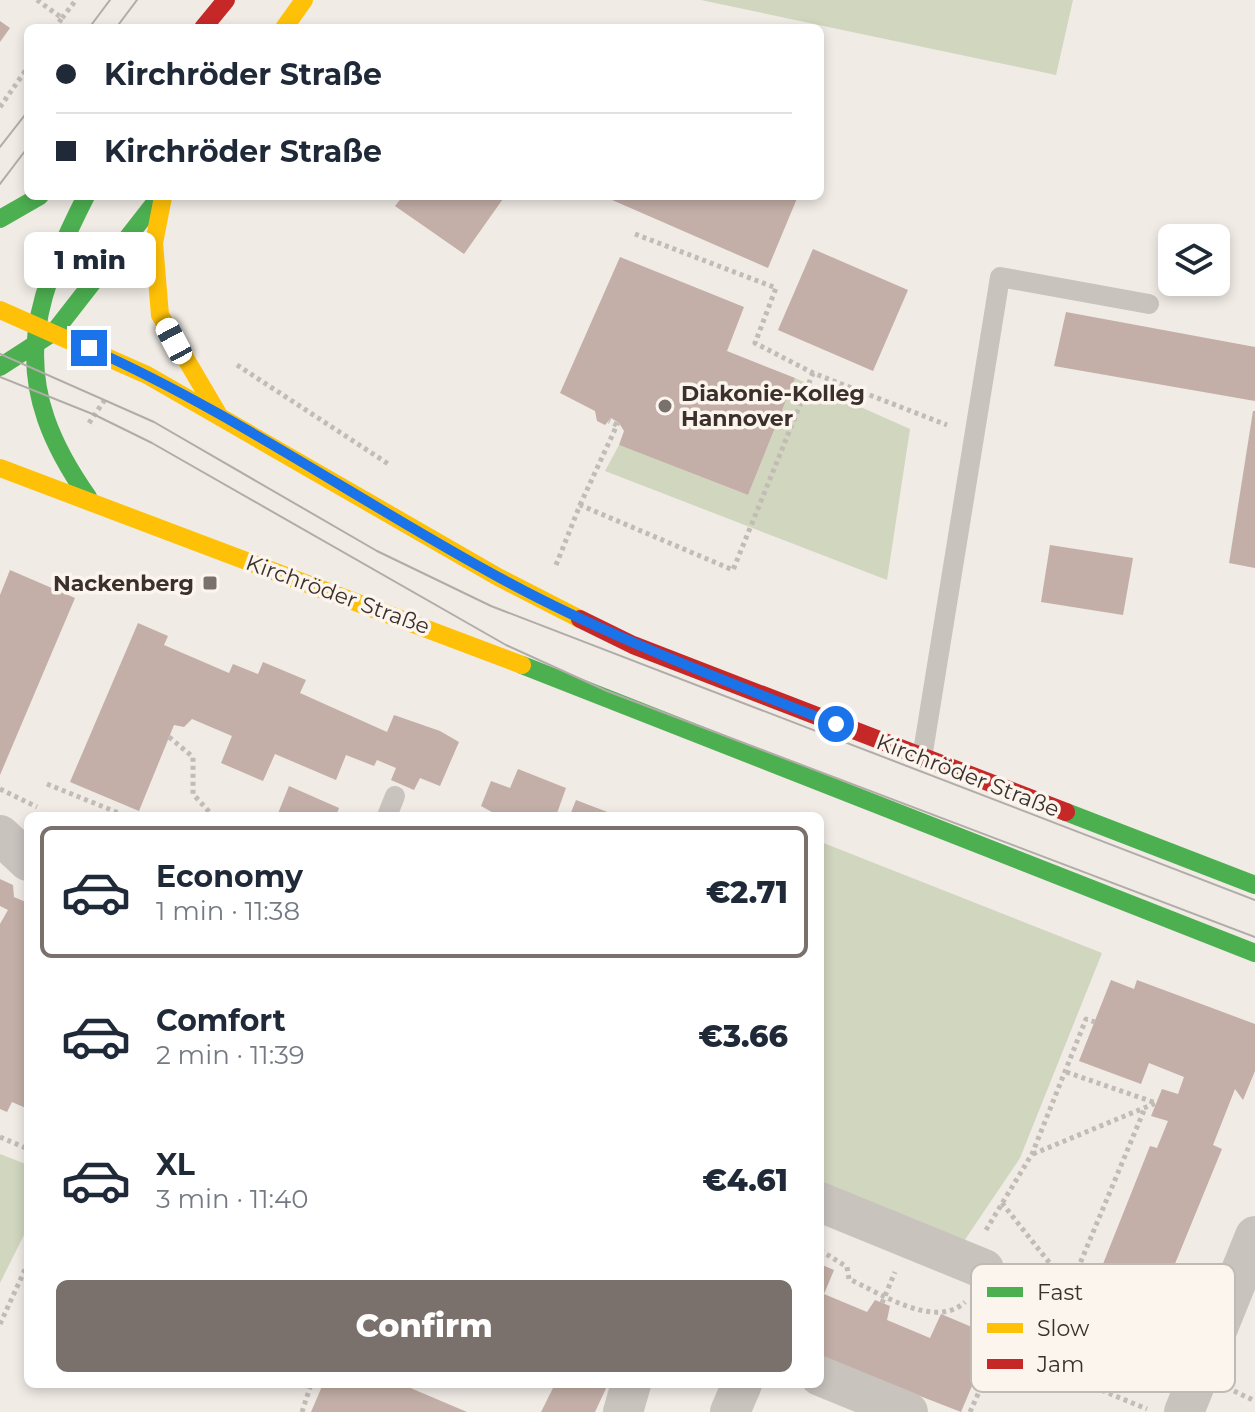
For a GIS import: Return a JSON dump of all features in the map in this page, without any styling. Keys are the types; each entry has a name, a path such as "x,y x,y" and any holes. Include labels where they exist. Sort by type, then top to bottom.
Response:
{"main road":[{"path":"206,24 226,0"},
{"path":"287,24 304,0"},
{"path":"0,219 33,200"},
{"path":"46,329 52,266 84,200"},
{"path":"0,367 34,348 46,329 159,200"},
{"path":"161,200 154,243 160,315 218,414"},
{"name":"Kirchröder Straße","path":"0,310 123,363 570,615 633,645 1255,885"},
{"path":"34,348 43,420 55,447 88,497"},
{"name":"Kirchröder Straße","path":"0,468 88,497 235,556 504,656 961,842 1255,953"}],"street":[{"path":"0,835 24,857"},
{"path":"824,1204 972,1264"},
{"path":"1235,1286 1255,1236"},
{"path":"824,1378 908,1412"},
{"path":"623,1412 630,1388"},
{"path":"730,1412 740,1388"},
{"path":"1184,1412 1192,1392"}],"lane":[{"path":"922,758 1000,277 1149,304"},
{"path":"389,812 395,796"}],"path":[{"path":"37,0 62,18"},
{"path":"58,24 76,0"},
{"path":"0,107 24,73"},
{"path":"635,234 776,288 755,343 813,373 972,435"},
{"path":"232,361 393,466"},
{"path":"580,505 733,570 813,373"},
{"path":"553,571 617,425 609,421"},
{"path":"169,737 193,757 193,794 209,812"},
{"path":"47,784 116,812"},
{"path":"0,789 37,807"},
{"path":"978,1264 1002,1203 1032,1154 1086,1019 1095,1022"},
{"path":"1032,1154 1156,1103 1066,1072"},
{"path":"1080,1264 1145,1108"},
{"path":"0,1137 24,1147"},
{"path":"1002,1203 1050,1264"},
{"path":"824,1253 847,1267 849,1279 929,1313 956,1311 966,1302 971,1286"},
{"path":"0,1324 24,1272"},
{"path":"302,1412 310,1388"},
{"path":"970,1412 979,1392"},
{"path":"1106,1392 1155,1412"}],"green space":[{"path":"701,0 1073,0 1056,75"},
{"path":"795,378 910,429 887,580 605,471 619,445 748,495"},
{"path":"824,843 1102,953 1020,1158 958,1250 824,1193"},
{"path":"0,1154 24,1163 24,1235 0,1283"}],"building":[{"path":"0,21 10,28 0,42"},
{"path":"400,200 502,200 464,254 395,206"},
{"path":"612,200 796,200 768,268"},
{"path":"813,249 908,290 873,371 778,330"},
{"path":"620,257 744,307 727,351 795,378 748,495 619,445 624,431 619,423 611,418 605,425 597,421 595,411 560,393"},
{"path":"1066,312 1255,347 1255,401 1054,366"},
{"path":"1255,411 1255,568 1229,563"},
{"path":"1050,545 1133,558 1123,615 1041,602"},
{"path":"10,570 75,598 0,775 0,595"},
{"path":"138,623 168,636 164,645 229,673 233,664 258,674 263,662 306,680 300,693 387,732 394,715 440,731 459,742 440,786 420,778 414,790 391,780 396,768 377,760 374,766 346,755 336,780 275,754 263,781 221,763 232,736 192,719 184,727 174,725 139,811 70,782"},
{"path":"518,769 566,788 557,812 492,812 481,806 491,781 510,788"},
{"path":"289,786 339,808 338,812 279,812"},
{"path":"576,800 607,812 571,812"},
{"path":"0,879 13,885 14,897 24,901 24,1107 12,1102 7,1112 0,1109 0,924 8,910 0,906"},
{"path":"1111,980 1134,989 1137,980 1255,1024 1255,1071 1243,1100 1235,1089 1213,1145 1222,1149 1175,1264 1103,1264 1150,1146 1157,1148 1168,1121 1151,1116 1162,1089 1178,1094 1184,1077 1149,1063 1141,1084 1079,1061"},
{"path":"824,1266 834,1270 824,1294"},
{"path":"824,1294 867,1312 875,1300 890,1306 887,1320 930,1338 941,1314 971,1327 971,1388 961,1412 824,1359"},
{"path":"321,1388 410,1388 467,1412 311,1412"},
{"path":"553,1388 606,1388 595,1412 541,1412"}],"tram line":[{"path":"92,24 110,0"},
{"path":"119,24 137,0"},
{"path":"0,147 24,116"},
{"path":"0,184 24,152"},
{"path":"0,354 154,422 377,551 491,606 1255,900"},
{"path":"0,377 95,415 152,443 506,645 607,691 1255,937"}],"traffic: fast":[{"path":"0,219 33,200"},
{"path":"84,200 50,276 35,348 37,383 46,419 63,457 88,497"},
{"path":"0,367 54,332 157,200"},
{"path":"522,665 1255,953"},
{"path":"1066,812 1255,885"}],"traffic: slow":[{"path":"287,24 304,0"},
{"path":"162,200 154,243 160,315 217,412"},
{"path":"0,310 147,375 498,577 580,619"},
{"path":"0,468 522,665"}],"traffic: jam":[{"path":"206,24 226,0"},
{"path":"580,619 633,645 1066,812"}],"place":[{"name":"Diakonie-Kolleg Hannover","path":"665,406"},
{"name":"Nackenberg","path":"210,583"}],"route":[{"path":"89,348 218,414 498,577 570,615 633,645 836,724"}]}
